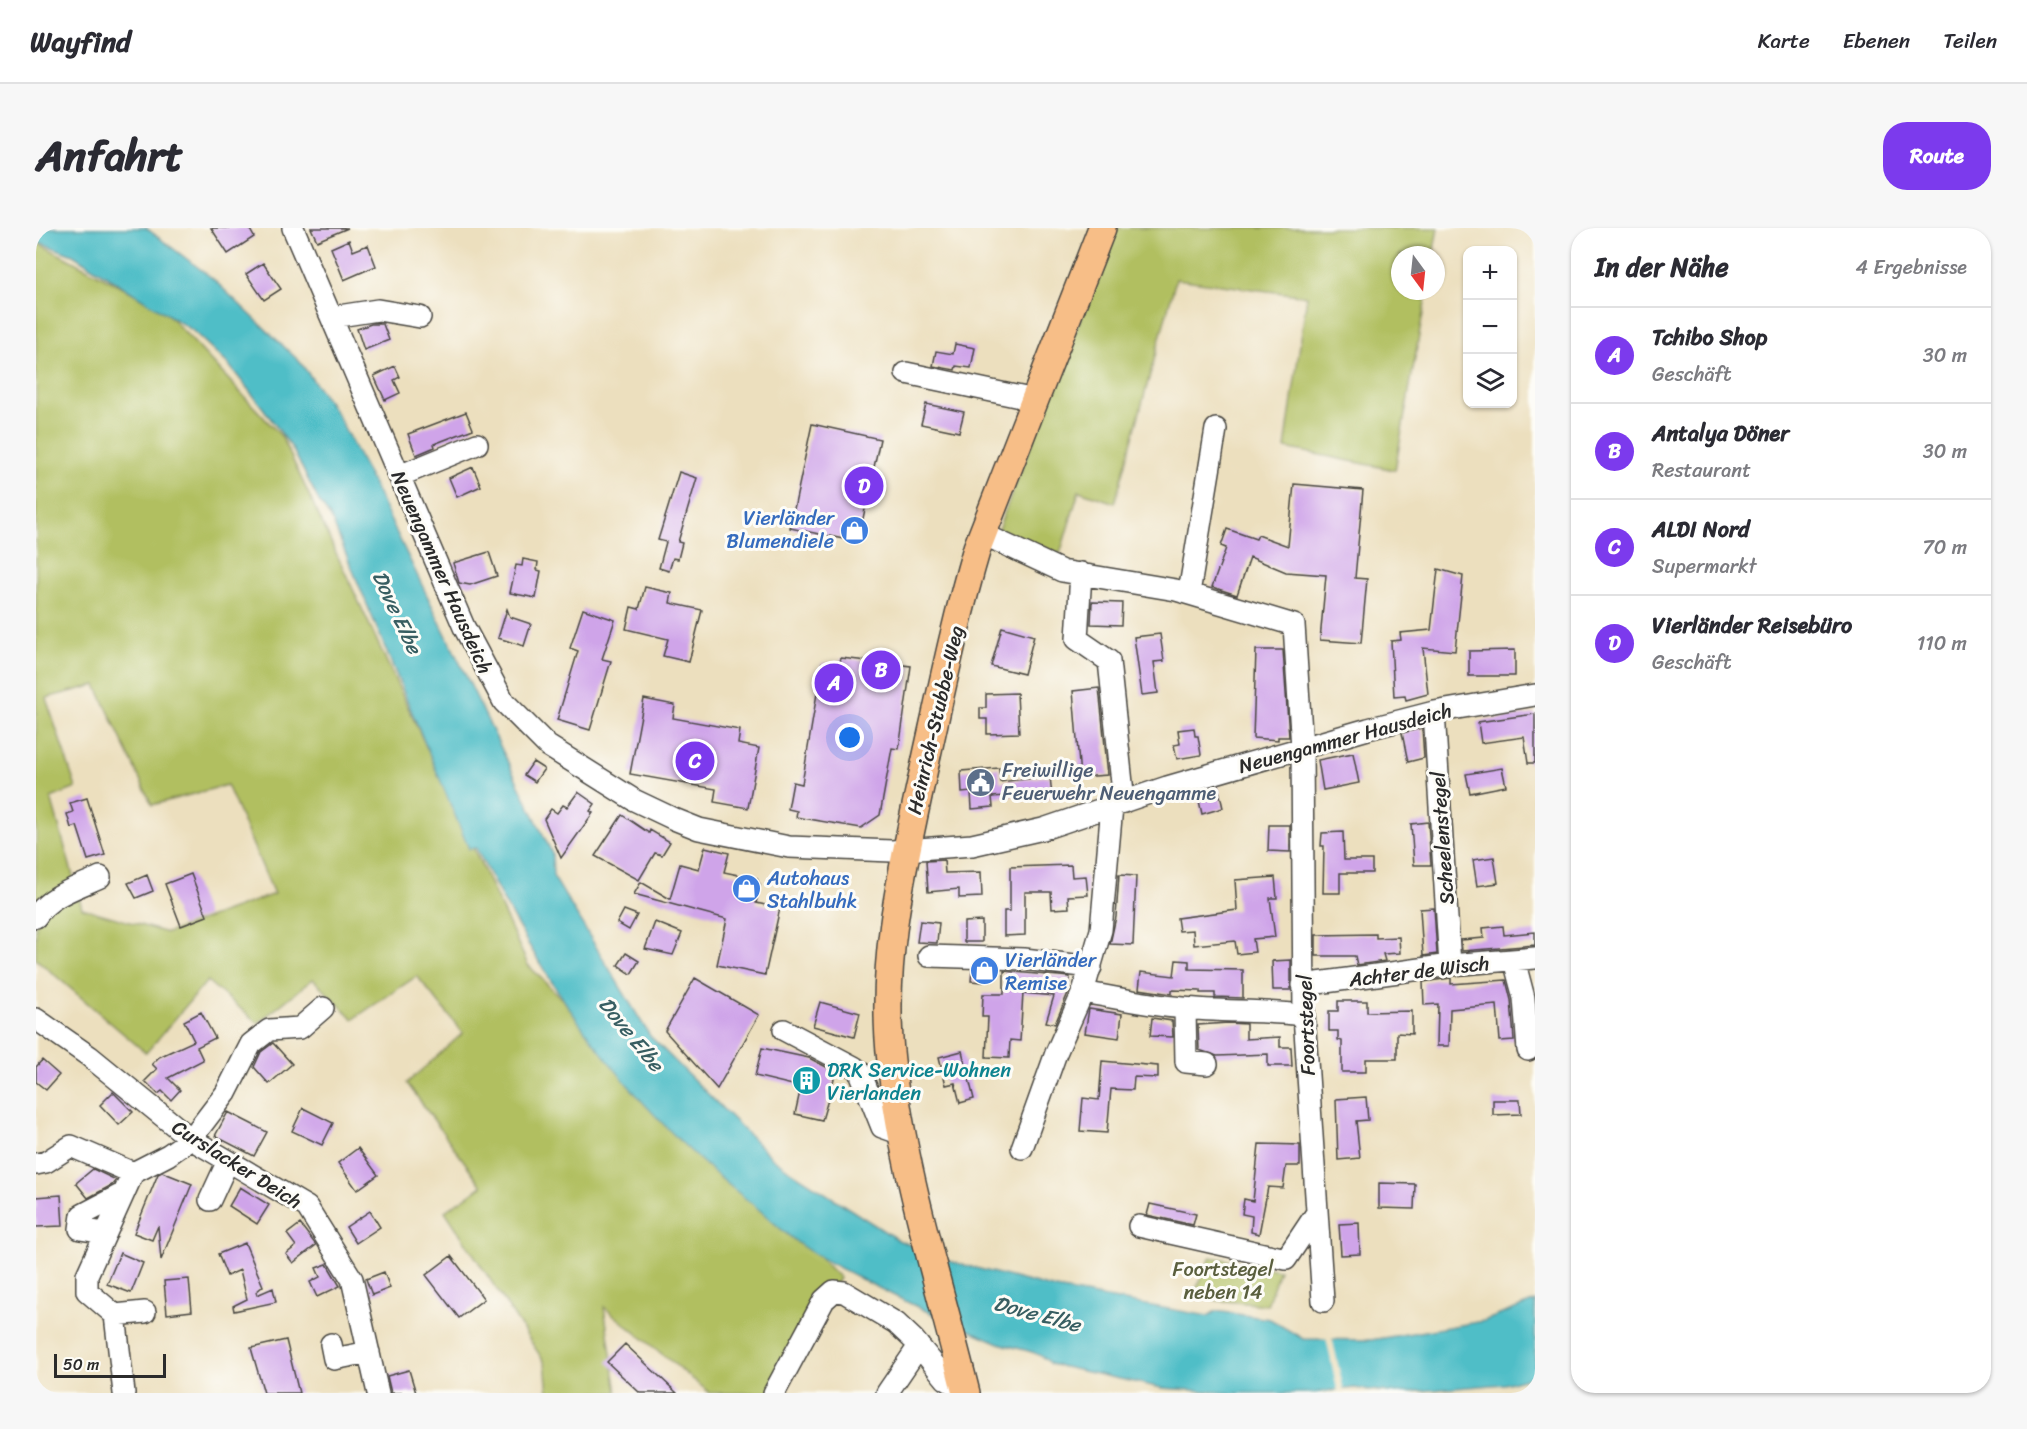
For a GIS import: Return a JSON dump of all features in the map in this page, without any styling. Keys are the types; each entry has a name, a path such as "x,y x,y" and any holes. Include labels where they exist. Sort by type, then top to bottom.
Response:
{"main road":[{"name":"Heinrich-Stubbe-Weg","path":"966,1393 902,1134 891,1060 887,996 892,934 907,850 964,591 983,534 1102,228"}],"street":[{"name":"Neuengammer Hausdeich","path":"293,228 485,671 517,718 548,746 634,800 699,829 789,847 854,851 972,845 1014,837 1187,781 1434,712 1535,695"},
{"path":"332,317 378,310 420,317"},
{"path":"906,373 1035,400"},
{"path":"983,534 1062,571 1189,593 1216,429"},
{"path":"399,476 477,444"},
{"path":"1022,1148 1056,1053 1083,992 1101,930 1118,804 1109,661 1077,639 1081,573"},
{"name":"Foortstegel","path":"1189,593 1294,625 1302,748 1304,1016 1323,1302"},
{"name":"Scheelenstegel","path":"1434,712 1450,964"},
{"path":"36,917 41,908 53,899 100,877"},
{"path":"929,956 1024,959 1090,967"},
{"path":"1525,959 1524,998 1528,1050"},
{"name":"Achter de Wisch","path":"1303,985 1450,964 1525,959"},
{"path":"1083,992 1142,1004 1185,1009 1264,1011 1304,1016"},
{"path":"124,1393 115,1316 87,1291 87,1275 134,1173 168,1155 191,1139 226,1093 251,1044 269,1030 300,1028 323,1008"},
{"path":"1185,1009 1186,1062 1207,1064"},
{"name":"Curslacker Deich","path":"36,1019 89,1056 191,1139 307,1207 352,1279 378,1393"},
{"path":"784,1030 854,1066 860,1072 882,1127 902,1134"},
{"path":"36,1164 46,1162 71,1146 134,1173"},
{"path":"210,1200 228,1161"},
{"path":"105,1233 80,1228 82,1215 124,1193"},
{"path":"1139,1226 1286,1259 1316,1214"},
{"path":"774,1393 824,1300 834,1291 844,1292 896,1323 919,1346 945,1379 966,1393"},
{"path":"115,1316 146,1312"},
{"path":"331,1344 334,1359 369,1352"},
{"path":"887,1393 919,1346"}],"green space":[{"path":"1116,228 1438,228 1435,246 1391,246 1391,300 1425,300 1395,470 1285,448 1307,296 1176,279 1115,503 1079,491 1060,554 998,529"},
{"path":"36,242 162,308 282,437 528,965 840,1278 772,1393 710,1393 604,1307 617,1393 548,1393 545,1363 445,1211 482,1186 407,1083 463,1033 417,976 353,1019 313,979 258,1023 207,981 146,1053 36,959","holes":["96,685 152,805 227,785 274,894 167,933 82,908 51,798 76,788 46,698"]},
{"name":"Foortstegel neben 14","path":"1211,1257 1279,1270 1267,1305 1192,1298"}],"water":[{"name":"Dove Elbe","path":"36,228 146,228 212,278 300,362 337,414 372,482 552,853 553,876 650,1036 771,1157 898,1240 949,1261 1056,1289 1208,1316 1216,1311 1270,1319 1303,1339 1371,1340 1484,1321 1535,1301 1535,1376 1504,1384 1397,1393 1354,1388 1312,1393 1234,1393 1162,1388 1050,1364 1039,1355 1004,1345 911,1304 825,1260 797,1242 702,1162 662,1123 591,1039 560,994 530,947 476,848 469,849 331,518 319,501 292,448 263,408 229,365 192,330 73,255 36,241"}],"pier":[{"path":"1326,1337 1332,1337 1344,1392 1338,1393"}],"building":[{"path":"211,228 249,228 254,237 228,254"},
{"path":"311,228 348,228 317,241"},
{"path":"349,240 353,251 368,245 376,266 344,280 331,248"},
{"path":"263,263 281,289 264,300 246,274"},
{"path":"371,324 383,324 389,340 364,350 357,329"},
{"path":"955,344 975,348 971,368 956,366 955,370 933,366 936,351 953,354"},
{"path":"395,366 400,377 394,380 400,393 385,400 374,376"},
{"path":"926,404 964,412 959,432 921,424"},
{"path":"466,412 473,429 434,444 435,447 416,455 408,434"},
{"path":"812,424 880,439 858,542 790,528"},
{"path":"473,467 481,486 457,497 449,478"},
{"path":"679,472 697,478 678,542 682,543 678,559 673,558 669,571 659,568 666,542 658,540"},
{"path":"1294,484 1363,490 1355,578 1367,579 1361,643 1320,640 1326,575 1286,572 1250,557 1237,595 1212,587 1226,548 1221,546 1227,529 1256,539 1258,535 1288,546"},
{"path":"489,552 497,576 470,585 459,583 453,563"},
{"path":"523,559 538,562 537,570 541,571 536,598 510,593 516,565 522,566"},
{"path":"1438,569 1463,576 1455,651 1423,648 1428,694 1406,700 1405,696 1394,697 1391,641 1401,640 1400,633 1431,630"},
{"path":"645,587 672,593 670,603 702,610 689,662 663,656 668,639 626,629 631,607 639,609"},
{"path":"1092,602 1122,603 1121,625 1091,624"},
{"path":"507,609 510,617 531,624 524,646 498,638"},
{"path":"583,609 615,620 602,659 611,661 590,730 557,720 578,651 570,648"},
{"path":"1002,627 1034,636 1024,674 991,666"},
{"path":"1160,634 1164,661 1154,662 1158,693 1142,695 1134,637"},
{"path":"1256,650 1283,650 1289,737 1278,737 1278,740 1253,738"},
{"path":"1515,650 1515,676 1469,676 1469,651"},
{"path":"841,658 911,666 899,749 892,748 880,815 861,828 796,817 797,811 788,809 793,782 802,784 822,663 839,666"},
{"path":"1099,688 1108,775 1080,777 1073,691"},
{"path":"1017,693 1019,733 987,734 987,719 980,719 980,708 986,708 986,694"},
{"path":"644,699 675,705 673,718 740,730 738,744 759,748 748,808 714,802 716,789 630,774"},
{"path":"1535,714 1535,763 1528,763 1524,737 1481,743 1478,722"},
{"path":"1194,728 1195,736 1198,736 1201,755 1177,759 1174,745 1180,744 1178,730"},
{"path":"1422,728 1424,758 1408,762 1402,733"},
{"path":"1353,753 1359,783 1323,790 1318,760"},
{"path":"533,762 544,769 535,782 524,775"},
{"path":"999,768 1000,782 1050,776 1052,797 1021,800 1020,795 992,797 993,807 972,809 971,792 962,793 961,771"},
{"path":"1502,768 1506,786 1470,793 1466,774"},
{"path":"1218,786 1223,808 1202,814 1197,792"},
{"path":"578,792 595,804 590,811 593,813 561,858 544,819 551,809 557,813 563,805 567,807"},
{"path":"87,798 105,855 88,860 77,826 71,828 67,814 73,812 70,803"},
{"path":"622,815 649,833 650,830 670,842 662,855 655,853 639,880 595,856"},
{"path":"1428,822 1431,865 1414,865 1411,824"},
{"path":"1269,825 1290,825 1290,852 1268,851"},
{"path":"1343,832 1344,860 1372,860 1372,873 1340,873 1340,893 1323,893 1322,833"},
{"path":"705,847 729,853 724,872 757,879 760,885 756,903 780,908 765,975 717,965 727,919 634,894 641,882 670,899 680,864 699,869"},
{"path":"1494,857 1498,883 1477,886 1473,860"},
{"path":"944,860 945,873 981,872 982,897 959,898 959,889 928,892 926,861"},
{"path":"1071,865 1072,877 1086,876 1088,895 1068,896 1069,908 1052,909 1051,892 1025,892 1025,935 1004,936 1004,911 1010,911 1010,867"},
{"path":"191,874 207,916 181,926 165,884"},
{"path":"147,875 153,891 136,898 128,883"},
{"path":"1119,875 1136,876 1133,945 1110,944 1116,917"},
{"path":"1275,877 1277,898 1270,898 1275,937 1253,939 1255,952 1237,954 1235,941 1194,945 1193,930 1179,931 1177,918 1237,910 1235,880"},
{"path":"1434,908 1437,954 1423,956 1420,909"},
{"path":"624,910 637,915 629,930 617,923"},
{"path":"920,921 939,923 937,943 917,942"},
{"path":"982,921 982,942 964,942 964,922"},
{"path":"655,922 682,933 673,955 645,949"},
{"path":"1503,926 1504,935 1535,932 1535,945 1462,951 1461,940 1484,938 1483,928"},
{"path":"1376,934 1376,938 1399,937 1400,953 1383,954 1385,961 1357,965 1355,956 1316,956 1316,935"},
{"path":"626,953 639,961 631,974 618,965"},
{"path":"1176,960 1189,961 1189,969 1243,970 1243,998 1215,997 1215,993 1200,993 1200,991 1172,990 1172,994 1139,989 1141,972 1174,976"},
{"path":"1291,960 1291,990 1273,990 1272,961"},
{"path":"972,970 983,970 983,982 971,981"},
{"path":"1004,971 1070,977 1068,993 1055,1024 1046,1022 1054,996 1023,993 1020,1041 1010,1040 1009,1058 986,1057 988,1017 982,1017 983,994 1004,994"},
{"path":"695,978 759,1015 717,1089 665,1031"},
{"path":"1451,978 1451,984 1506,980 1511,1000 1514,1040 1500,1041 1497,1005 1450,1009 1449,1046 1437,1046 1438,1004 1424,1005 1423,982"},
{"path":"1338,1001 1367,1001 1367,1012 1412,1011 1412,1034 1397,1033 1397,1059 1366,1059 1366,1072 1342,1072 1342,1041 1338,1040 1338,1031 1329,1031 1329,1011 1338,1011"},
{"path":"820,1002 860,1013 854,1037 813,1026"},
{"path":"1089,1009 1122,1014 1119,1038 1085,1033"},
{"path":"201,1012 215,1038 197,1047 203,1060 168,1078 180,1090 171,1100 162,1091 158,1094 145,1081 157,1069 152,1064 159,1057 194,1041 184,1021"},
{"path":"1152,1018 1172,1021 1173,1037 1150,1036"},
{"path":"1246,1024 1246,1039 1280,1037 1280,1047 1291,1047 1292,1066 1268,1066 1268,1054 1217,1056 1199,1050 1198,1025"},
{"path":"273,1043 292,1064 269,1084 254,1067 261,1052"},
{"name":"DRK Service-Wohnen Vierlanden","path":"762,1048 809,1058 836,1072 822,1120 795,1114 801,1087 755,1076"},
{"path":"962,1051 974,1099 960,1103 955,1083 946,1085 939,1057"},
{"path":"42,1060 59,1075 46,1090 36,1082 36,1067"},
{"path":"1102,1061 1158,1066 1158,1078 1134,1077 1133,1090 1111,1089 1107,1133 1080,1131 1083,1098 1099,1100"},
{"path":"113,1092 133,1112 119,1125 100,1105"},
{"path":"1366,1097 1368,1120 1356,1121 1360,1158 1338,1160 1336,1099"},
{"path":"1493,1100 1520,1100 1521,1114 1493,1115"},
{"path":"303,1108 333,1123 322,1145 292,1131"},
{"path":"228,1112 267,1132 254,1156 215,1136"},
{"path":"1259,1144 1300,1145 1300,1166 1286,1166 1283,1188 1268,1187 1259,1234 1251,1232 1252,1216 1242,1214 1244,1199 1253,1201"},
{"path":"358,1148 378,1175 357,1190 338,1163"},
{"path":"93,1169 116,1180 112,1185 88,1198 76,1183"},
{"path":"162,1172 192,1184 161,1260 158,1226 152,1240 134,1233 158,1174"},
{"path":"1379,1183 1415,1184 1414,1209 1379,1208"},
{"path":"240,1187 269,1205 257,1224 229,1206"},
{"path":"61,1195 63,1226 36,1227 36,1197"},
{"path":"1150,1204 1196,1214 1193,1225 1147,1215"},
{"path":"370,1211 380,1227 356,1243 346,1227"},
{"path":"1359,1223 1360,1254 1341,1255 1339,1224"},
{"path":"300,1224 316,1245 293,1263 286,1254 296,1246 287,1234"},
{"path":"245,1243 263,1286 256,1292 257,1295 273,1288 276,1302 234,1311 233,1306 247,1299 240,1270 227,1276 218,1254"},
{"path":"120,1253 143,1263 131,1293 107,1284"},
{"path":"451,1256 484,1299 459,1318 426,1275"},
{"path":"327,1264 340,1286 317,1297 310,1282 320,1277 316,1268"},
{"path":"384,1272 390,1288 372,1295 366,1279"},
{"path":"189,1279 192,1311 167,1314 164,1281"},
{"path":"286,1340 299,1393 264,1393 251,1348"},
{"path":"625,1344 677,1393 640,1393 607,1362"},
{"path":"409,1370 416,1393 391,1393 387,1376"}],"place":[{"name":"Vierländer Reisebüro","path":"864,486"},
{"name":"Vierländer Blumendiele","path":"855,530"},
{"name":"Antalya Döner","path":"881,670"},
{"name":"Tchibo Shop","path":"834,683"},
{"name":"ALDI Nord","path":"695,761"},
{"name":"Freiwillige Feuerwehr Neuengamme","path":"981,782"},
{"name":"Autohaus Stahlbuhk","path":"746,889"},
{"name":"Vierländer Remise","path":"984,971"},
{"name":"DRK Service-Wohnen Vierlanden","path":"806,1081"}]}
